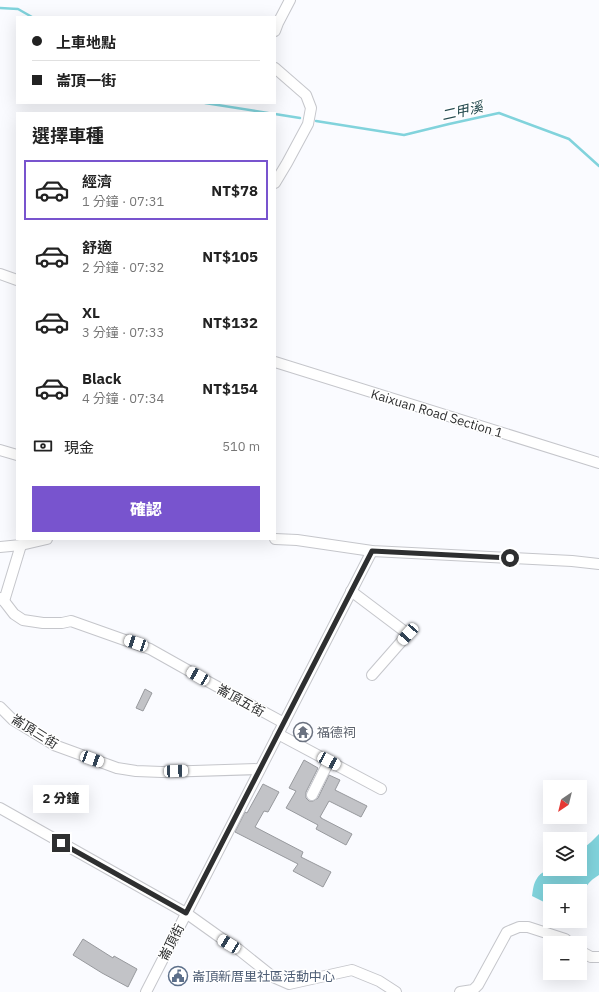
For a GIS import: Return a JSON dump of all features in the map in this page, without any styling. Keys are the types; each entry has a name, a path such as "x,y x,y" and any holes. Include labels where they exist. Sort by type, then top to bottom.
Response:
{"street":[{"path":"276,29 290,0"},
{"path":"276,69 306,96 311,108 308,124 288,163 276,181"},
{"path":"0,274 16,280"},
{"name":"Kaixuan Road Section 1","path":"276,362 599,463"},
{"path":"0,450 16,455"},
{"path":"276,539 297,540 372,551 572,561 599,564"},
{"path":"0,547 22,545 44,540"},
{"path":"2,599 22,545"},
{"name":"崙頂街","path":"146,992 372,551"},
{"path":"351,591 408,634 372,675"},
{"name":"崙頂五街","path":"2,599 14,614 22,620 62,624 71,621 150,648 284,723"},
{"name":"崙頂三街","path":"0,707 14,720 54,745 118,768 155,772 260,769"},
{"path":"278,734 381,789"},
{"path":"312,795 329,761"},
{"path":"0,808 186,913 220,938 238,949 272,977 289,984 352,970 379,981 396,992"},
{"path":"460,992 473,990 478,985 506,932 519,926 528,927 556,936"},
{"path":"587,955 591,957 599,957"}],"water":[{"path":"599,834 599,875 587,886 587,884 543,884 543,902 532,896 535,882 539,875 543,873 543,876 587,876 587,845"}],"building":[{"path":"145,689 152,693 143,711 136,708"},
{"path":"304,760 318,768 306,792 306,798 309,801 313,801 318,798 329,775 340,780 335,790 367,806 361,817 329,801 320,817 352,834 346,845 316,829 318,825 286,808 296,791 289,788"},
{"path":"263,784 279,792 268,812 264,811 255,827 303,852 301,857 331,872 323,887 293,871 298,864 235,832 245,812 247,813"},
{"path":"83,939 113,958 114,956 137,969 128,987 73,955"}],"waterway":[{"name":"二甲溪","path":"0,8 18,9 30,16"},
{"name":"二甲溪","path":"211,104 262,112"},
{"name":"二甲溪","path":"316,121 404,135 499,113 569,139 599,166"},
{"name":"二甲溪","path":"276,114 300,118"}],"place":[{"name":"福德祠","path":"303,732"},
{"name":"崙頂新厝里社區活動中心","path":"178,976"}],"route":[{"path":"61,843 186,913 372,551 510,558"}]}
